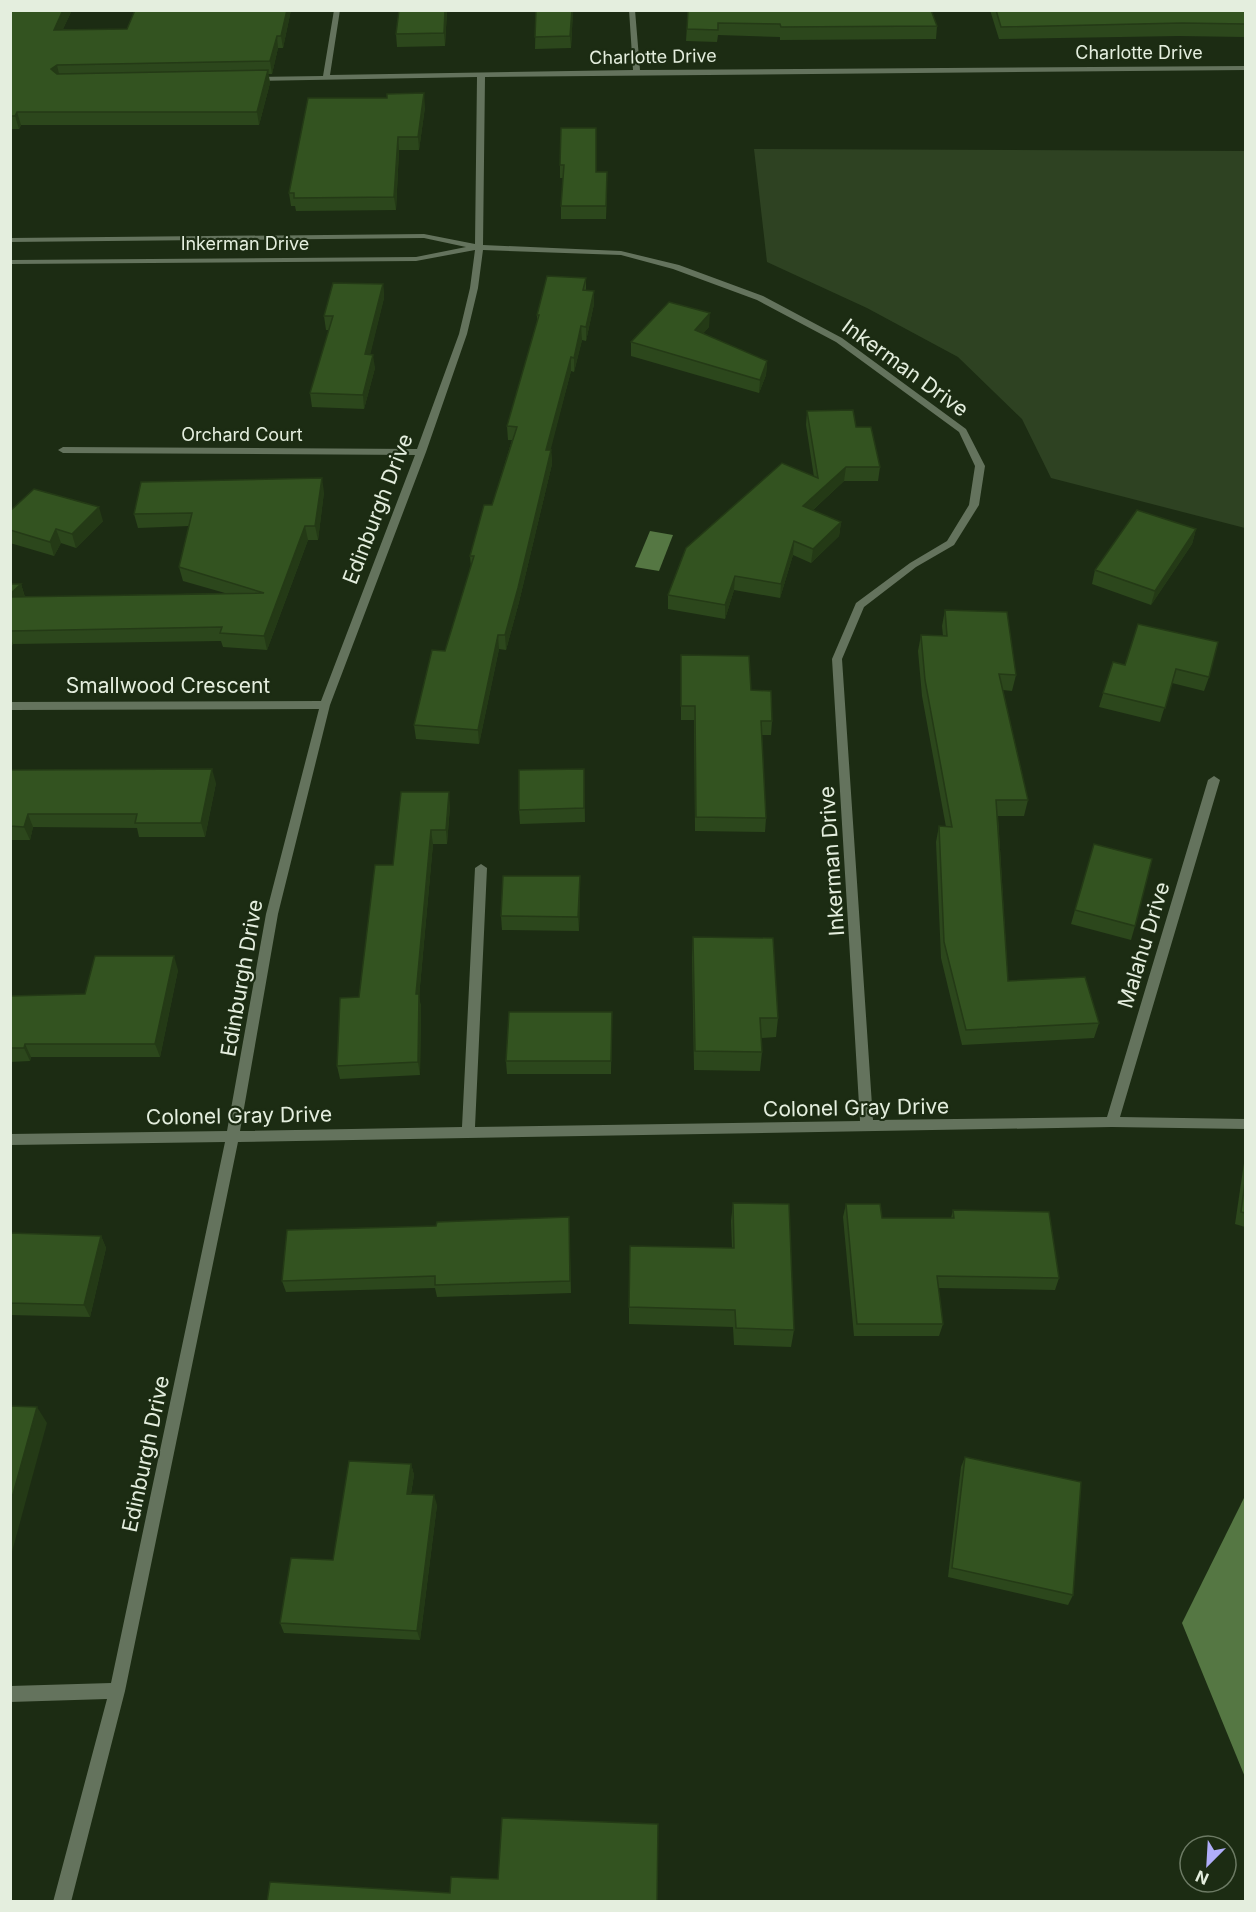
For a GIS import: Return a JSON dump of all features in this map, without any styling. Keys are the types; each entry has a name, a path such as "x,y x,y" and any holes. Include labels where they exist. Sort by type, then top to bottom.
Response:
{"street":[{"path":"326,77 337,10"},
{"path":"632,10 636,72"},
{"name":"Charlotte Drive","path":"245,79 636,72 1245,68"},
{"name":"Edinburgh Drive","path":"62,1902 117,1691 233,1135 272,914 325,705 421,452 463,334 474,288 479,247 481,74"},
{"name":"Inkerman Drive","path":"10,240 424,236 479,247 621,253 676,267 760,298 839,340 963,430 980,466 974,505 951,543 913,566 860,605 837,659 867,1127"},
{"name":"Inkerman Drive","path":"10,262 416,259 479,247"},
{"name":"Orchard Court","path":"63,450 421,452"},
{"name":"Smallwood Crescent","path":"10,706 325,705"},
{"name":"Malahu Drive","path":"1112,1122 1214,780"},
{"path":"468,1132 481,868"},
{"name":"Colonel Gray Drive","path":"10,1140 1112,1122 1245,1124"},
{"path":"10,1694 117,1691"}],"shaded area":[{"path":"754,149 1245,151 1245,528 1051,478 1022,419 958,357 867,308 767,262"},
{"path":"650,531 673,535 659,571 635,567"},
{"path":"1245,1496 1245,1777 1182,1623"}],"building":[{"path":"10,10 63,10 54,30 127,29 135,10 287,10 281,36 277,36 270,61 57,65 51,69 57,74 268,70 257,112 17,112 15,116 10,116"},
{"path":"399,10 445,10 444,33 396,34"},
{"path":"536,10 572,10 570,36 535,37"},
{"path":"688,10 931,10 937,26 781,27 780,24 718,23 718,30 687,29"},
{"path":"996,10 1245,10 1245,24 1001,27"},
{"path":"424,93 418,137 398,137 394,197 294,198 294,193 289,193 308,98 387,98 387,94"},
{"path":"561,128 596,128 596,172 607,172 606,206 561,206 564,165 560,165"},
{"path":"547,276 586,278 583,290 594,291 586,327 581,326 574,358 571,357 546,450 551,450 518,588 505,635 498,635 478,730 414,725 432,650 445,651 474,556 470,556 484,505 492,505 517,427 507,426 539,315 537,315"},
{"path":"333,283 383,284 365,354 373,355 363,395 310,393 333,316 324,316"},
{"path":"669,302 710,313 695,330 767,361 760,380 631,342"},
{"path":"853,410 856,427 871,427 880,467 846,467 803,506 841,522 813,549 794,541 781,584 735,576 725,605 668,595 686,548 782,463 818,478 807,411"},
{"path":"322,478 315,526 305,526 264,636 220,633 222,627 10,631 10,597 264,593 179,567 192,513 134,514 141,482"},
{"path":"34,489 99,507 72,534 56,529 50,542 10,530 10,511"},
{"path":"1137,510 1196,529 1155,591 1095,570"},
{"path":"10,584 21,584 10,594"},
{"path":"945,610 1007,612 1016,675 999,674 1028,800 996,800 1008,981 1085,977 1099,1023 966,1030 944,942 939,826 952,827 925,680 921,635 947,636"},
{"path":"1138,624 1218,642 1209,677 1176,669 1165,708 1103,693 1113,662 1125,665"},
{"path":"681,655 749,656 751,690 771,691 772,721 761,721 766,818 696,817 695,706 681,706"},
{"path":"212,769 201,823 135,823 137,814 28,814 24,827 10,826 11,770"},
{"path":"584,769 584,808 519,810 519,770"},
{"path":"401,792 449,792 446,830 431,830 416,994 419,994 418,1062 337,1066 340,998 359,997 375,865 393,865"},
{"path":"1094,844 1152,859 1135,926 1075,910"},
{"path":"503,876 580,876 578,917 501,916"},
{"path":"693,937 773,938 778,1018 760,1018 762,1052 695,1051"},
{"path":"95,956 174,956 155,1044 25,1044 24,1048 10,1048 10,996 85,994"},
{"path":"509,1012 612,1012 611,1061 506,1061"},
{"path":"1245,1182 1245,1213 1241,1212"},
{"path":"733,1203 789,1204 794,1330 736,1328 735,1310 629,1307 630,1246 734,1248"},
{"path":"846,1204 880,1204 882,1218 954,1218 953,1210 1049,1212 1059,1278 937,1276 943,1324 857,1324"},
{"path":"569,1217 570,1281 435,1285 435,1276 282,1281 287,1230 436,1226 437,1222"},
{"path":"10,1233 101,1236 84,1305 10,1303"},
{"path":"10,1406 37,1407 10,1505"},
{"path":"965,1457 1081,1482 1073,1595 952,1568"},
{"path":"349,1461 411,1464 407,1494 434,1495 417,1631 280,1623 291,1558 333,1560"},
{"path":"502,1818 658,1824 657,1902 267,1902 270,1882 450,1893 451,1877 498,1879"}]}
